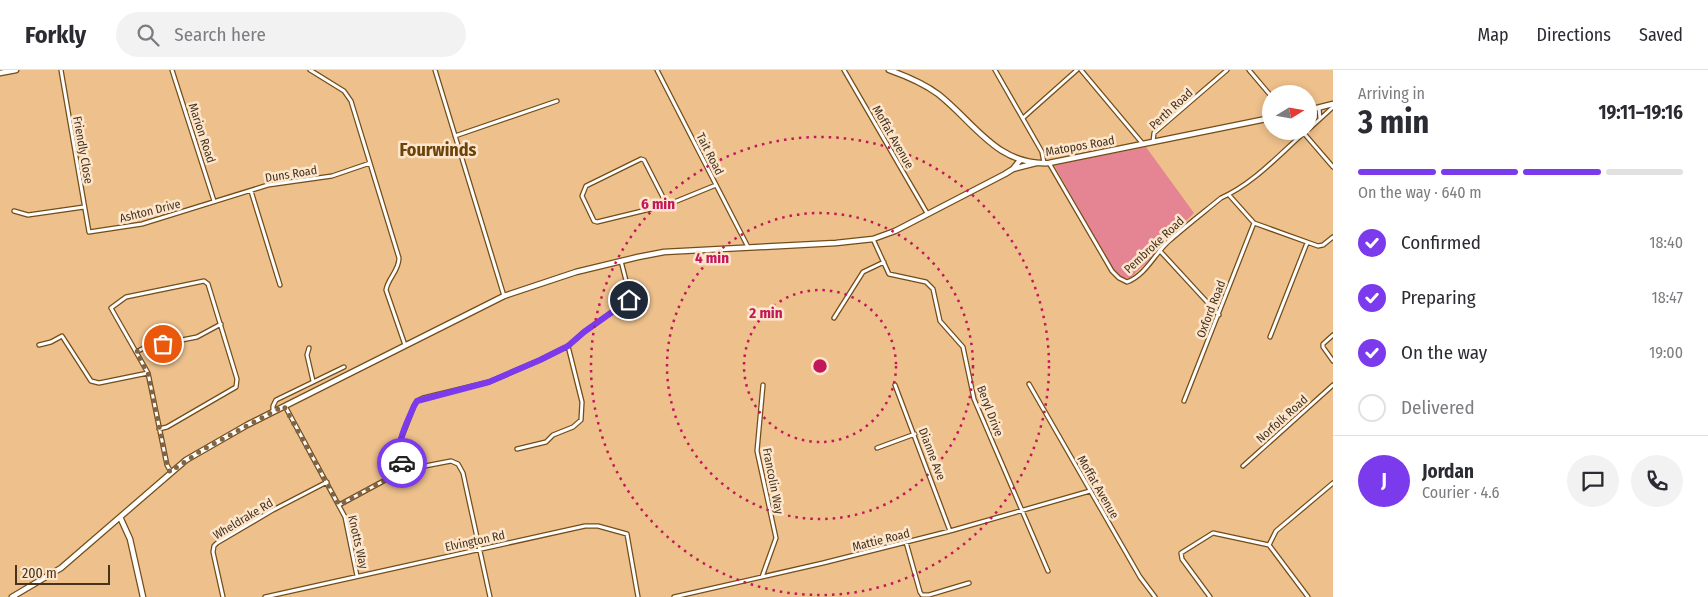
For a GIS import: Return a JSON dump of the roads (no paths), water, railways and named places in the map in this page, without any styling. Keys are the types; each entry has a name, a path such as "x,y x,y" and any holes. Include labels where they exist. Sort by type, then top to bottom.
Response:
{"street":[{"path":"0,73 16,70"},
{"name":"Friendly Close","path":"61,70 89,232"},
{"name":"Marion Road","path":"172,70 214,201"},
{"path":"310,70 344,91 350,98 399,258 397,269 386,290 392,312 405,345"},
{"path":"434,70 504,296"},
{"name":"Tait Road","path":"657,70 748,246"},
{"name":"Moffat Avenue","path":"844,70 927,213"},
{"name":"Matopos Road","path":"889,70 912,78 929,88 993,146 1020,160 1037,163 1047,163 1262,120"},
{"path":"995,70 1047,163"},
{"path":"1023,118 1077,70"},
{"path":"1081,70 1144,144"},
{"name":"Perth Road","path":"1153,142 1154,133 1227,70"},
{"path":"1249,70 1262,85"},
{"path":"455,136 557,101"},
{"path":"1320,119 1319,108 1333,106"},
{"name":"Pembroke Road","path":"1320,119 1333,106"},
{"name":"Pembroke Road","path":"1047,163 1112,271 1124,281 1130,281 1161,252 1168,242 1221,198 1229,195 1294,140"},
{"path":"1312,140 1333,167"},
{"path":"667,205 644,160 641,159 586,186 582,196 594,221 597,222 667,205 716,185"},
{"path":"1013,169 1020,160"},
{"name":"Duns Road","path":"214,201 285,182 332,176 370,163"},
{"path":"12,597 61,568 170,472 202,450 284,406 504,296 542,282 621,261 664,252 748,246 836,243 873,239 895,231 1013,169 1037,163"},
{"path":"251,191 280,285"},
{"path":"1229,195 1254,223 1321,246 1333,237"},
{"name":"Ashton Drive","path":"89,232 142,224 214,201"},
{"path":"14,211 28,215 84,207"},
{"name":"Oxford Road","path":"1184,400 1254,223"},
{"name":"Beryl Drive","path":"873,239 889,274 926,282 933,289 940,321 964,348 974,399 1021,511"},
{"path":"1270,337 1307,242"},
{"path":"1161,252 1218,315"},
{"path":"404,470 399,452 399,444 417,401 489,382 568,346 584,332 629,300 630,296 621,261"},
{"path":"834,318 863,272 884,262"},
{"path":"159,429 236,387 237,379 221,324 208,284 204,281 126,298 111,308 148,373 159,429 170,472"},
{"path":"136,352 146,347 197,336 221,324"},
{"path":"1333,335 1323,344 1323,347 1333,361"},
{"path":"39,345 51,342 62,336 91,382 99,383 148,373"},
{"path":"517,449 546,442 553,435 573,427 581,420 582,402 568,346"},
{"path":"309,348 307,355 313,381"},
{"path":"273,412 276,400 344,367"},
{"name":"Moffat Avenue","path":"1029,384 1140,577 1155,597"},
{"name":"Francolin Way","path":"762,577 776,538 757,451 763,385"},
{"name":"Dianne Ave","path":"895,385 950,531"},
{"name":"Norfolk Road","path":"1242,466 1333,385"},
{"name":"Knotts Way","path":"284,406 339,505 348,528 357,576"},
{"path":"877,448 914,434"},
{"path":"339,505 404,470 447,461 455,462 463,473 490,597"},
{"name":"Wheldrake Rd","path":"223,597 214,546 273,510 327,482"},
{"path":"1270,545 1276,531 1333,482"},
{"name":"Mattie Road","path":"674,597 950,531 1090,491"},
{"path":"1021,511 1048,571"},
{"path":"120,517 130,539 143,597"},
{"name":"Elvington Rd","path":"265,597 480,550 550,532 585,526 598,526 627,534 638,597"},
{"path":"1210,597 1181,555 1214,533 1270,545 1308,597"},
{"path":"906,542 922,595 927,596 969,583"}],"district":[{"name":"Fourwinds","path":"438,150"}]}
